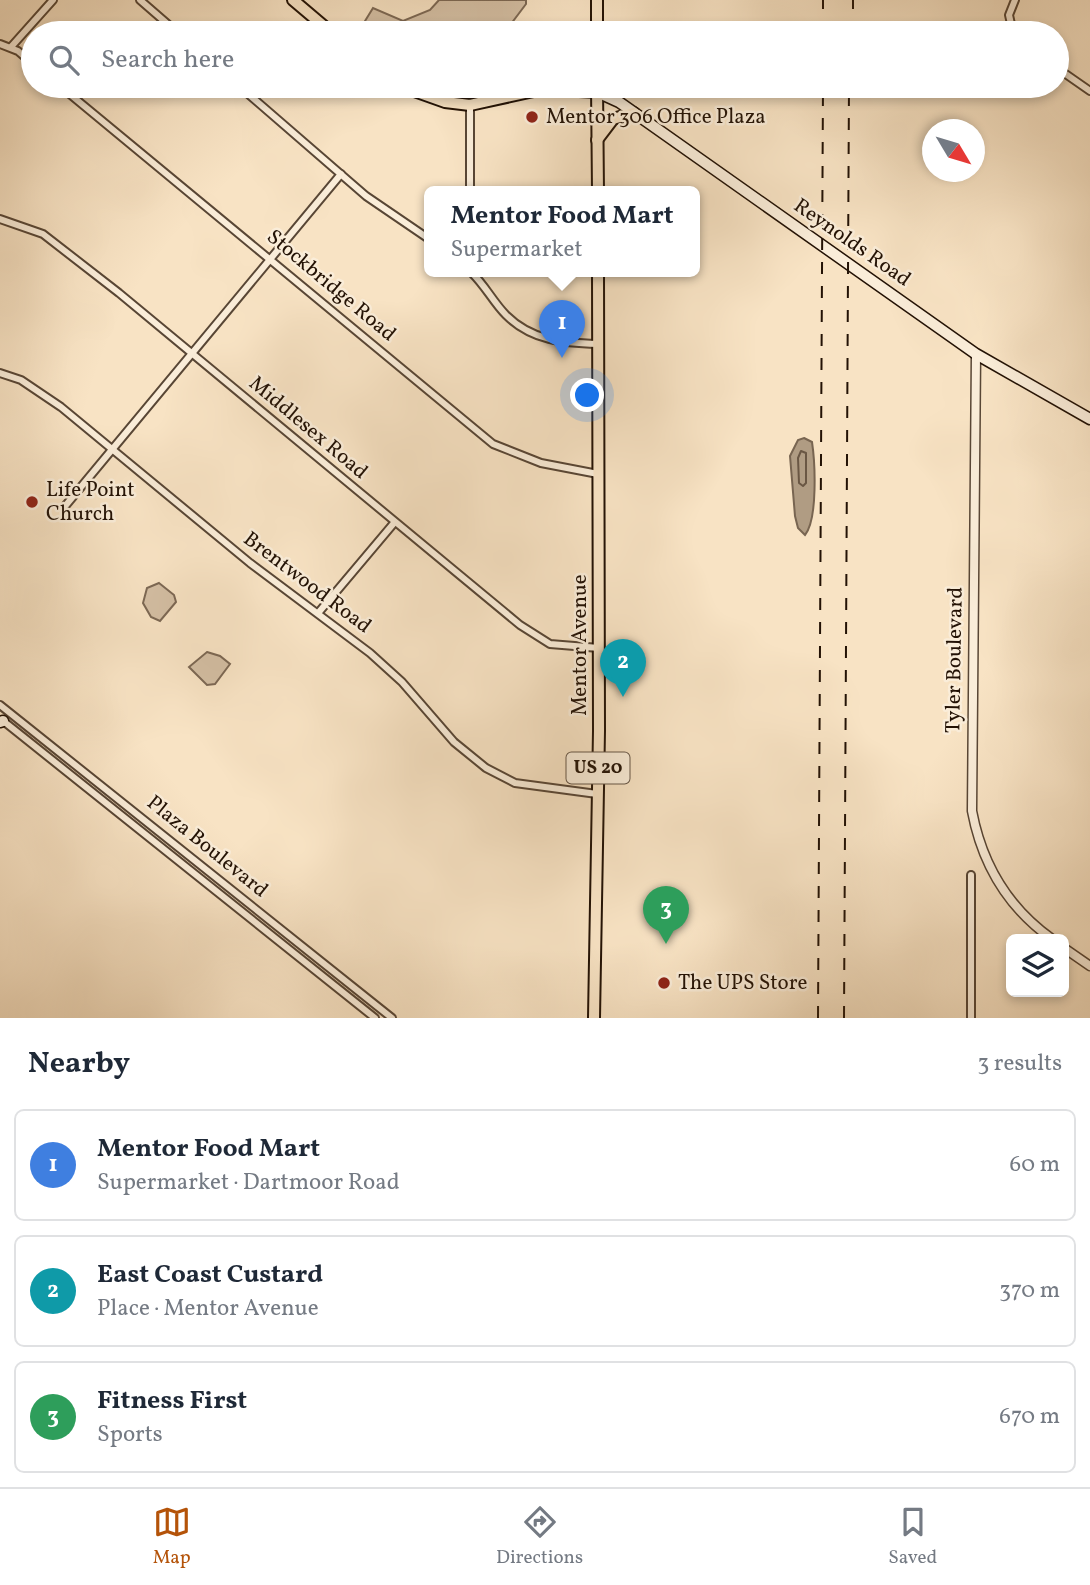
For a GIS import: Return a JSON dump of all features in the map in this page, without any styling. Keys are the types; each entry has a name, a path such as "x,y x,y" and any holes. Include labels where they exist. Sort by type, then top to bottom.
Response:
{"main road":[{"path":"293,0 317,21"},
{"path":"597,0 597,21"},
{"path":"433,98 470,105 502,98"},
{"path":"597,98 598,186"},
{"name":"Reynolds Road","path":"611,98 976,354 1090,419"},
{"path":"597,140 614,119 634,113"},
{"name":"Mentor Avenue","path":"594,1018 600,475 598,277"}],"street":[{"path":"34,21 53,0"},
{"path":"140,0 164,21"},
{"path":"1010,21 1015,0"},
{"path":"11,47 21,36"},
{"path":"0,44 11,47 21,55"},
{"path":"1069,76 1090,91"},
{"name":"Stockbridge Road","path":"75,98 493,444 541,463 600,475"},
{"path":"253,98 373,201 424,236"},
{"path":"470,105 470,186"},
{"path":"66,505 341,174"},
{"name":"Middlesex Road","path":"0,219 43,234 520,625 550,644 598,648"},
{"path":"476,277 507,316 532,334 557,341 598,344"},
{"path":"480,277 482,282"},
{"name":"Tyler Boulevard","path":"976,354 972,811 976,836 996,880 1021,915 1046,934"},
{"name":"Brentwood Road","path":"0,373 21,380 61,407 250,563 319,612 402,682 454,742 486,768 515,783 597,794"},
{"path":"319,612 394,523"},
{"name":"Plaza Boulevard","path":"0,705 392,1018"},
{"name":"Plaza Boulevard","path":"1,721 375,1018"},
{"path":"971,875 971,1018"},
{"path":"1069,951 1090,966"}],"shaded area":[{"path":"439,0 526,0 513,21 403,21 430,10"},
{"path":"373,8 403,21 365,21"},
{"path":"159,583 174,595 176,602 160,621 151,617 143,603 147,588"},
{"path":"207,652 220,656 230,664 215,684 207,685 189,667"}],"water":[{"path":"804,438 812,442 815,476 812,517 805,535 798,528 795,516 790,456 798,440"}],"railway":[{"path":"823,0 823,21"},
{"path":"853,0 853,21"},
{"path":"818,1018 823,98"},
{"path":"844,1018 849,98"}],"place":[{"name":"Mentor 306 Office Plaza","path":"532,117"},
{"name":"Mentor Food Mart","path":"562,358"},
{"name":"Life Point Church","path":"32,502"},
{"name":"East Coast Custard","path":"623,697"},
{"name":"Fitness First","path":"666,944"},
{"name":"The UPS Store","path":"664,983"}]}
